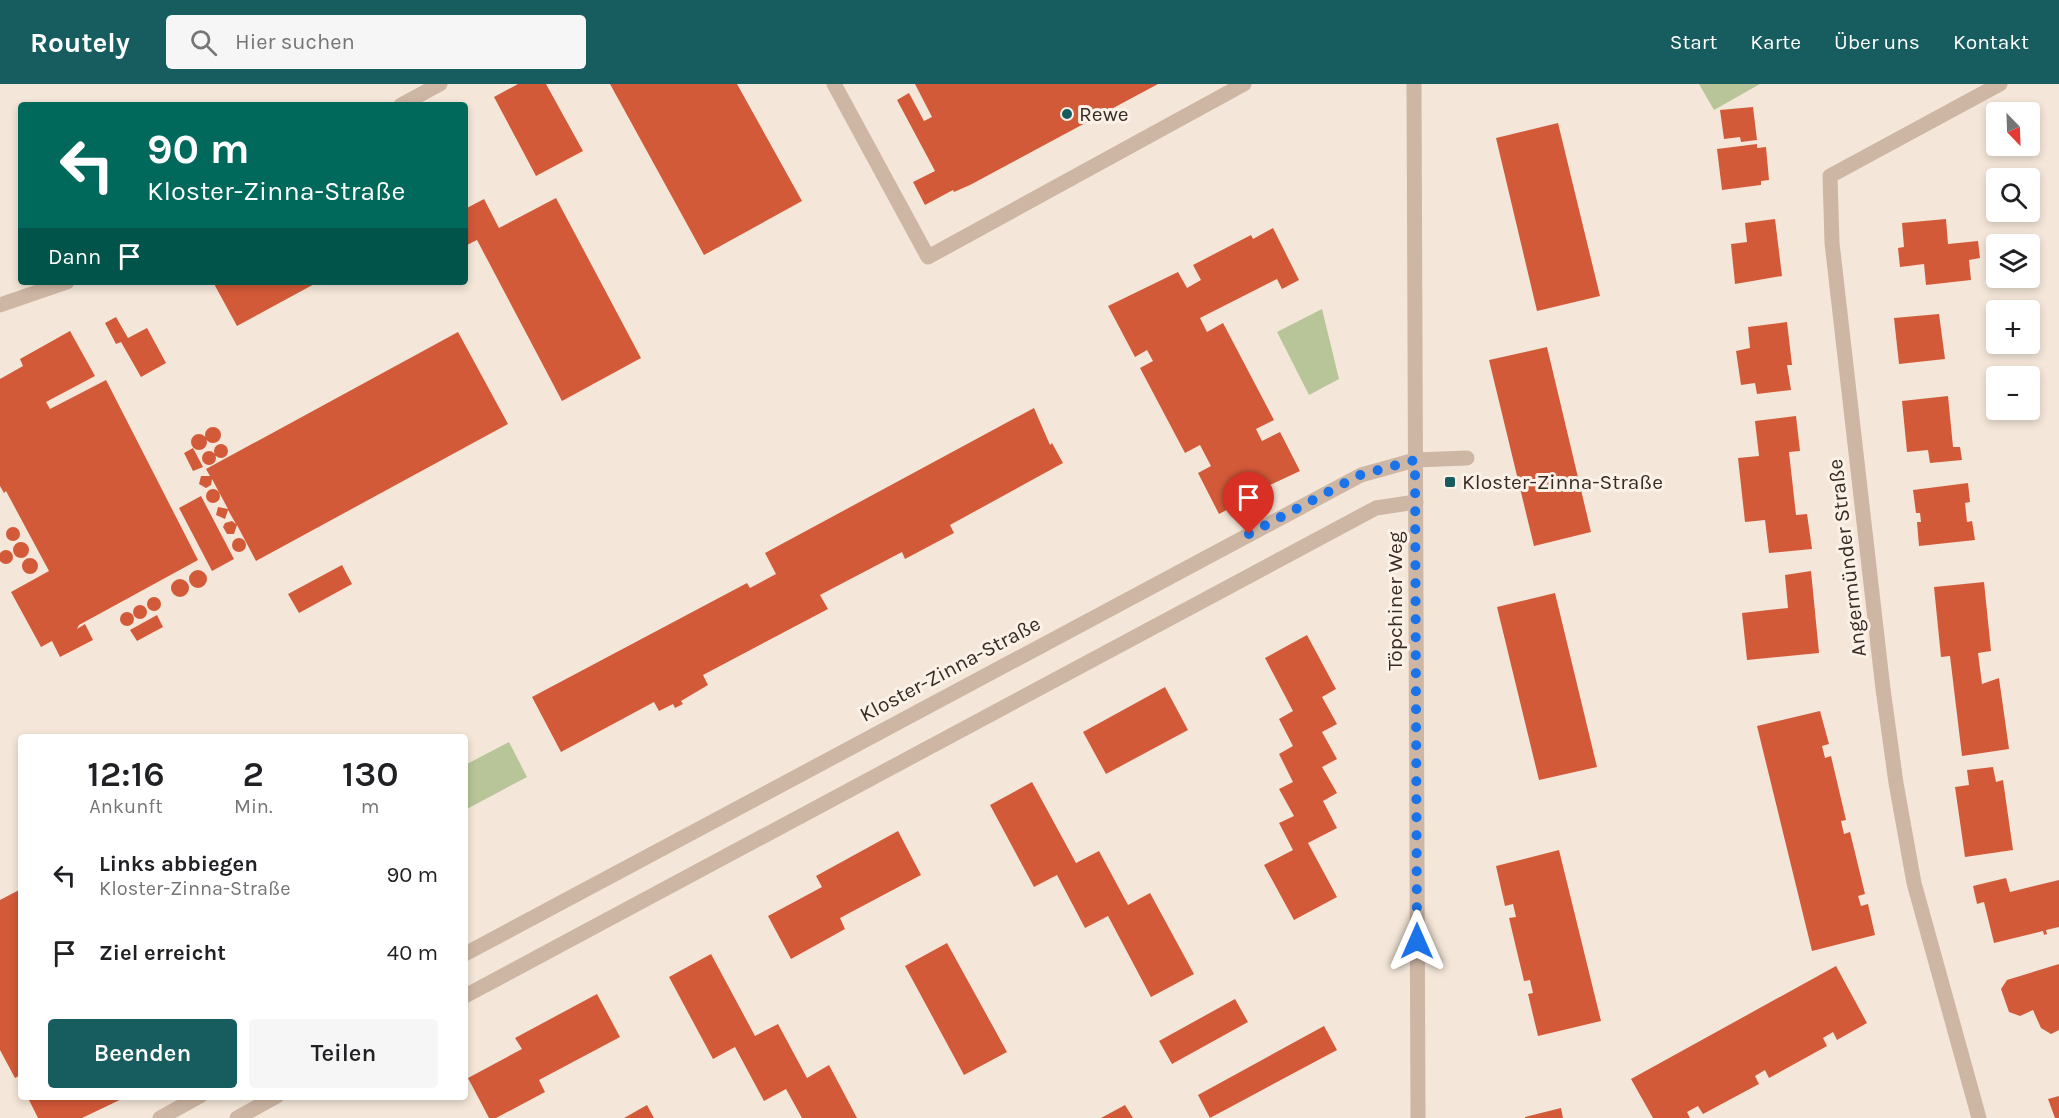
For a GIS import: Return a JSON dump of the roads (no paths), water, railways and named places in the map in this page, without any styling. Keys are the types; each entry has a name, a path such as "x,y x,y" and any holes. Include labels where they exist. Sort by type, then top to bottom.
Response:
{"street":[{"path":"407,102 440,84"},
{"path":"834,84 928,257 1244,84"},
{"name":"Töpchiner Weg","path":"1414,84 1418,1118"},
{"name":"Angermünder Straße","path":"1979,1118 1914,883 1896,783 1883,689 1832,243 1830,176 2000,84"},
{"path":"0,305 58,285"},
{"name":"Kloster-Zinna-Straße","path":"468,952 1360,475 1415,460 1467,459"},
{"path":"468,994 1376,508 1416,502"},
{"path":"160,1118 193,1100"},
{"path":"237,1118 270,1100"}],"place":[{"name":"Rewe","path":"1067,114"},
{"name":"Kloster-Zinna-Straße","path":"1450,482"}]}
